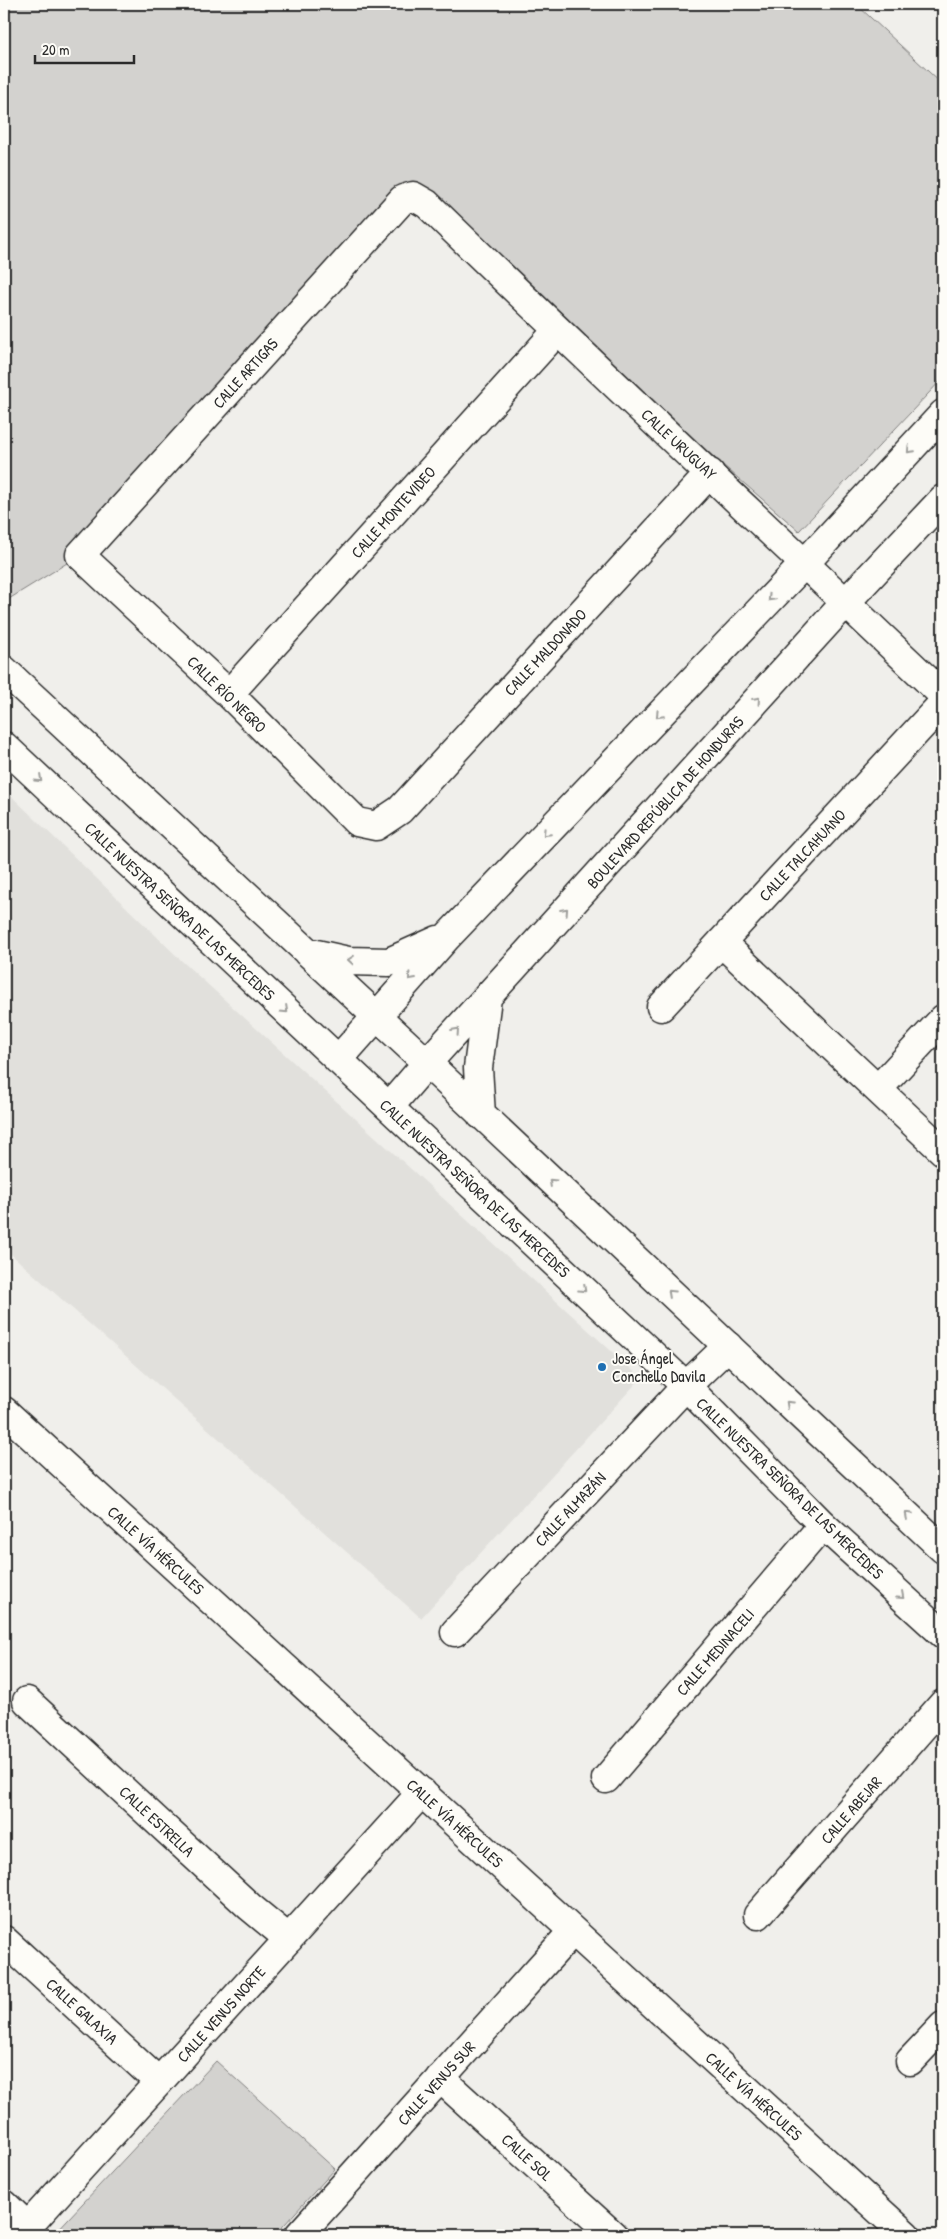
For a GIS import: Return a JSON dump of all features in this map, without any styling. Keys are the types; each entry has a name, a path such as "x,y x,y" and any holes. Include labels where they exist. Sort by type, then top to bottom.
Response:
{"street":[{"name":"CALLE URUGUAY","path":"413,196 427,204 557,331 710,473 943,695"},
{"name":"CALLE ARTIGAS","path":"80,555 403,199 413,196"},
{"name":"CALLE MONTEVIDEO","path":"229,694 557,331"},
{"path":"338,1060 447,937 805,563 943,414"},
{"name":"CALLE MALDONADO","path":"376,826 400,810 710,473"},
{"name":"BOULEVARD REPÚBLICA DE HONDURAS","path":"389,1107 846,602 943,499"},
{"name":"CALLE RÍO NEGRO","path":"80,555 229,694 358,822 376,826"},
{"path":"4,670 427,1063 943,1549"},
{"name":"CALLE TALCAHUANO","path":"661,1007 943,703"},
{"name":"CALLE NUESTRA SEÑORA DE LAS MERCEDES","path":"4,746 686,1386 824,1525 943,1634"},
{"path":"307,952 348,961 389,962 447,937"},
{"path":"721,942 943,1151"},
{"path":"481,1114 478,1068 486,998"},
{"path":"878,1090 943,1019"},
{"name":"CALLE ALMAZÁN","path":"455,1632 686,1386 728,1346"},
{"name":"CALLE VÍA HÉRCULES","path":"4,1411 906,2235"},
{"name":"CALLE MEDINACELI","path":"606,1778 824,1525"},
{"name":"CALLE ESTRELLA","path":"27,1701 250,1907 289,1939"},
{"name":"CALLE ABEJAR","path":"758,1915 943,1704"},
{"name":"CALLE VENUS NORTE","path":"24,2231 422,1792"},
{"name":"CALLE VENUS SUR","path":"312,2231 440,2078 573,1931"},
{"name":"CALLE GALAXIA","path":"4,1940 159,2082"},
{"path":"910,2061 943,2026"},
{"name":"CALLE SOL","path":"440,2078 613,2235"},
{"path":"4,2204 24,2231"}],"shaded area":[{"path":"4,4 856,4 943,85 943,378 799,531 413,196 80,555 4,602"},
{"path":"4,789 183,962 641,1378 421,1618 4,1248"},
{"path":"216,2061 335,2169 275,2235 53,2235"}],"place":[{"name":"Jose Ángel Conchello Davila","path":"602,1367"}]}
